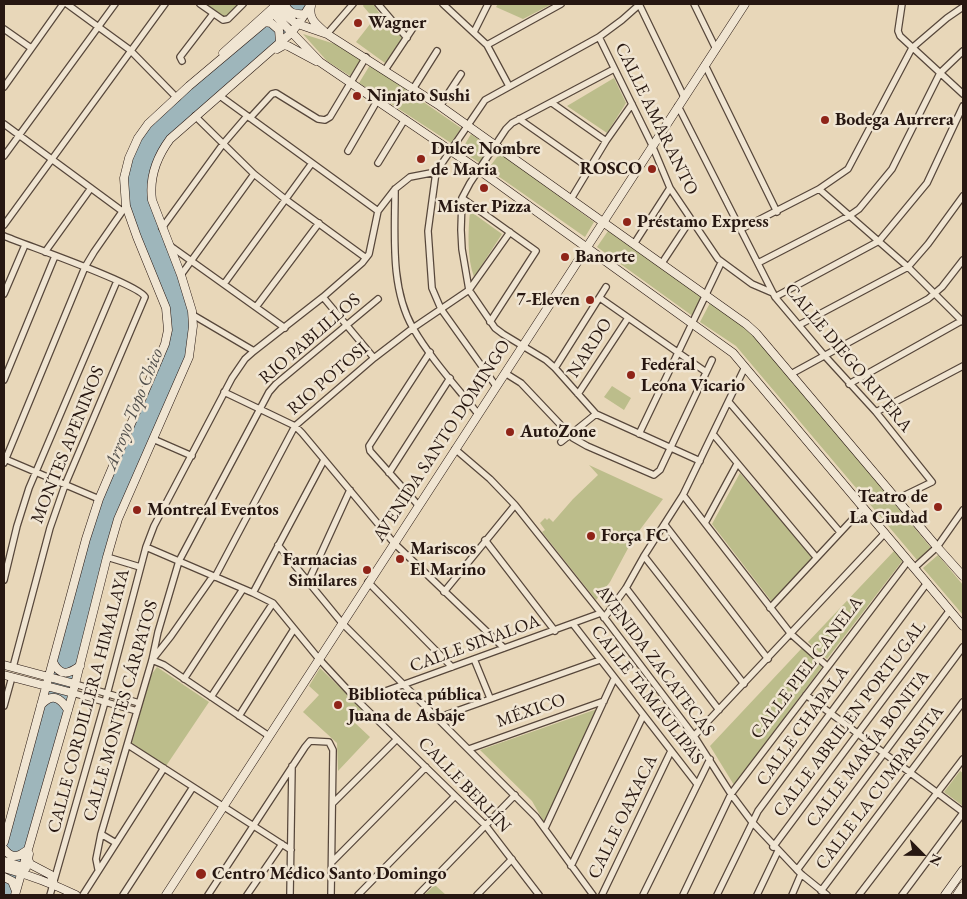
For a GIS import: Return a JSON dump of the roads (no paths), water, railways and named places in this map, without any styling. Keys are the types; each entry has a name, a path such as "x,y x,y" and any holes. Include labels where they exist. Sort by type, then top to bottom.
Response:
{"main road":[{"path":"52,884 51,875 28,862 65,706 72,683 80,666 118,519 189,357 192,342 193,315 181,275 152,200 151,190 154,169 163,149 195,116 265,56 311,4"},
{"path":"311,4 311,19 327,34"},
{"name":"AVENIDA SANTO DOMINGO","path":"166,895 745,4"},
{"path":"280,8 296,22 320,62"},
{"path":"25,853 19,857 12,856 4,847 86,539 99,500 165,344 168,330 166,308 124,209 124,178 129,158 148,124 208,70 267,22 280,8"},
{"path":"208,70 230,46 280,8"},
{"path":"267,22 279,30 280,40"},
{"path":"296,22 327,34 366,57 440,106 604,221 752,329 937,547 962,572"},
{"path":"265,56 272,54 284,45 320,62 452,150 733,353 963,626"},
{"path":"54,664 65,673 80,666"},
{"path":"4,665 72,683"},
{"path":"8,676 70,692"},
{"path":"43,703 56,698 65,706"},
{"path":"16,888 20,869 42,801"},
{"path":"4,861 20,869 48,878 52,884"},
{"path":"4,868 20,869 31,877 76,895"},
{"path":"946,895 963,870"},
{"path":"4,877 9,879 16,888"},
{"path":"16,888 31,877"},
{"path":"957,895 963,887"}],"street":[{"path":"4,87 63,4"},
{"path":"68,4 130,50 177,98"},
{"path":"4,156 115,4"},
{"path":"4,225 165,4"},
{"path":"200,4 224,20 243,4"},
{"path":"327,34 353,4"},
{"path":"378,4 407,38"},
{"path":"443,4 487,45 509,86"},
{"path":"474,32 488,4"},
{"path":"487,45 561,4"},
{"path":"496,386 441,309 432,288 428,219 436,172 484,100 599,37 640,4 684,97"},
{"path":"694,4 716,49"},
{"path":"902,4 898,31 900,36 963,94"},
{"path":"741,229 777,212 846,172 912,48 963,7"},
{"path":"181,59 213,14"},
{"path":"385,70 414,28"},
{"path":"4,29 31,48"},
{"name":"CALLE AMARANTO","path":"599,37 652,145 670,188 721,263 752,284 774,294"},
{"path":"413,89 437,51"},
{"path":"758,263 849,216 859,208 892,169 940,73 963,51"},
{"path":"162,228 224,144 272,94 276,93 318,119 325,120 330,116 366,57"},
{"path":"705,65 777,212"},
{"path":"614,69 509,125 496,144 462,198 461,230 469,290 490,322 503,334 538,354 555,368 596,414 700,461"},
{"path":"440,106 461,74"},
{"path":"220,96 378,211"},
{"path":"348,151 378,101"},
{"path":"552,103 606,141"},
{"path":"571,199 606,141 632,104"},
{"name":"CALLE DIEGO RIVERA","path":"678,106 774,294 849,384 876,412 932,482 897,499"},
{"path":"774,294 879,241 927,183 963,106"},
{"path":"195,116 254,174 366,258 378,211 395,190 410,177 436,172"},
{"path":"378,163 405,119"},
{"path":"519,119 589,168"},
{"path":"4,124 91,188 124,209 94,252 86,268 4,461 36,472 99,500"},
{"path":"224,284 312,163"},
{"path":"181,275 254,174"},
{"path":"44,252 91,188"},
{"path":"634,244 670,188"},
{"path":"819,189 908,267 963,321 849,384"},
{"path":"395,190 395,244 397,271 403,302 413,328 478,414"},
{"path":"799,325 908,267 928,244 963,196"},
{"path":"462,198 536,251 490,322"},
{"path":"662,263 692,219"},
{"path":"256,307 319,223"},
{"path":"469,290 510,232"},
{"path":"4,236 117,281 23,506 4,580"},
{"path":"4,294 25,245"},
{"path":"169,245 285,328"},
{"path":"4,380 55,256"},
{"name":"CALLE CORDILLERA HIMALAYA","path":"50,895 105,702 140,567 154,526 238,368 254,351 323,297 366,258"},
{"path":"791,374 935,294 963,260"},
{"path":"639,434 721,263"},
{"name":"MONTES APENINOS","path":"13,667 50,528 65,485 145,295 117,281"},
{"path":"555,368 606,287"},
{"name":"RIO POTOSI","path":"152,660 214,576 295,426 374,358 413,328 469,290"},
{"path":"323,297 374,358"},
{"path":"600,298 706,372"},
{"name":"RIO PABLILLOS","path":"179,561 269,392 276,384 378,299"},
{"path":"193,315 254,351"},
{"name":"NARDO","path":"578,394 628,318"},
{"path":"419,506 370,451 369,446 430,352"},
{"path":"505,373 521,383 570,435 587,446 631,466 649,474 656,474 660,470 712,360"},
{"path":"876,412 963,366"},
{"path":"603,615 626,588 683,495 745,367"},
{"path":"389,473 450,378"},
{"path":"224,392 295,426 394,543 504,648"},
{"path":"729,402 840,532"},
{"path":"561,442 596,414"},
{"path":"713,434 816,557"},
{"path":"153,439 192,456"},
{"name":"AVENIDA ZACATECAS","path":"455,449 490,479 515,505 603,615 694,736 731,794 752,822 799,872 824,893"},
{"path":"253,593 324,460"},
{"path":"705,523 737,464"},
{"path":"308,582 350,490"},
{"path":"683,495 770,608 792,634 827,666"},
{"path":"444,592 515,505"},
{"path":"770,608 863,508"},
{"path":"914,568 937,547 963,510"},
{"path":"665,525 768,659"},
{"path":"694,736 885,533"},
{"path":"485,540 555,631"},
{"path":"278,545 342,623 515,795 545,828 593,895"},
{"path":"146,547 253,593 274,604 211,697"},
{"path":"644,556 744,684"},
{"path":"107,557 140,567"},
{"name":"CALLE MONTES CÁRPATOS","path":"98,869 96,859 101,834 128,745 179,561"},
{"name":"CALLE PIEL CANELA","path":"683,895 731,794 908,561"},
{"path":"368,582 452,667"},
{"name":"CALLE CHAPALA","path":"716,895 752,822 927,582"},
{"path":"626,588 719,710"},
{"path":"184,679 244,589"},
{"name":"CALLE BERLÍN","path":"274,604 319,659 358,701 486,826 537,894"},
{"name":"CALLE ABRIL EN PORTUGAL","path":"756,895 776,849 857,733 950,610"},
{"name":"CALLE SINALOA","path":"358,701 504,648 603,615"},
{"name":"CALLE TAMAULIPAS","path":"573,624 697,784"},
{"path":"239,716 294,629"},
{"path":"158,632 171,636"},
{"name":"CALLE MARÍA BONITA","path":"792,895 799,872 963,647"},
{"path":"474,659 490,698"},
{"path":"152,660 164,665 269,736"},
{"path":"436,718 600,660"},
{"path":"4,706 8,676"},
{"path":"545,828 614,679"},
{"path":"72,683 139,703"},
{"path":"70,692 137,711"},
{"path":"806,695 963,812 902,895"},
{"name":"MÉXICO","path":"468,749 604,701"},
{"name":"CALLE LA CUMPARSITA","path":"824,893 910,772 963,702"},
{"path":"572,866 643,716"},
{"path":"333,803 397,739"},
{"path":"208,895 310,741 326,741 331,744 333,750 333,862 331,895"},
{"path":"128,745 291,850"},
{"name":"CALLE OAXACA","path":"602,895 671,751"},
{"path":"859,895 963,759"},
{"path":"643,895 710,760"},
{"path":"289,893 292,766"},
{"path":"333,862 426,767"},
{"path":"83,895 164,768"},
{"path":"4,829 18,780 22,774"},
{"path":"123,895 193,787"},
{"path":"418,895 515,795"},
{"path":"358,895 455,796"},
{"path":"101,834 116,843"},
{"path":"247,895 282,844"},
{"path":"477,895 512,859"}],"water":[{"path":"282,4 311,4 298,24 163,149 151,190 192,311 192,342 127,497 15,895 4,895 4,842 86,539 165,344 168,316 137,237 124,184 138,138"}],"place":[{"name":"Wagner","path":"358,23"},
{"name":"Ninjato Sushi","path":"357,96"},
{"name":"Bodega Aurrera","path":"825,120"},
{"name":"Dulce Nombre de Maria","path":"421,159"},
{"name":"ROSCO","path":"652,169"},
{"name":"Mister Pizza","path":"484,188"},
{"name":"Préstamo Express","path":"627,222"},
{"name":"Banorte","path":"565,257"},
{"name":"7-Eleven","path":"590,300"},
{"name":"Federal Leona Vicario","path":"631,375"},
{"name":"AutoZone","path":"510,432"},
{"name":"Teatro de La Ciudad","path":"938,507"},
{"name":"Montreal Eventos","path":"137,510"},
{"name":"Força FC","path":"591,536"},
{"name":"Mariscos El Marino","path":"400,559"},
{"name":"Farmacias Similares","path":"367,570"},
{"name":"Biblioteca pública Juana de Asbaje","path":"338,705"},
{"name":"Centro Médico Santo Domingo","path":"201,874"}],"water label":[{"name":"Arroyo Topo Chico","path":"134,409"}]}
